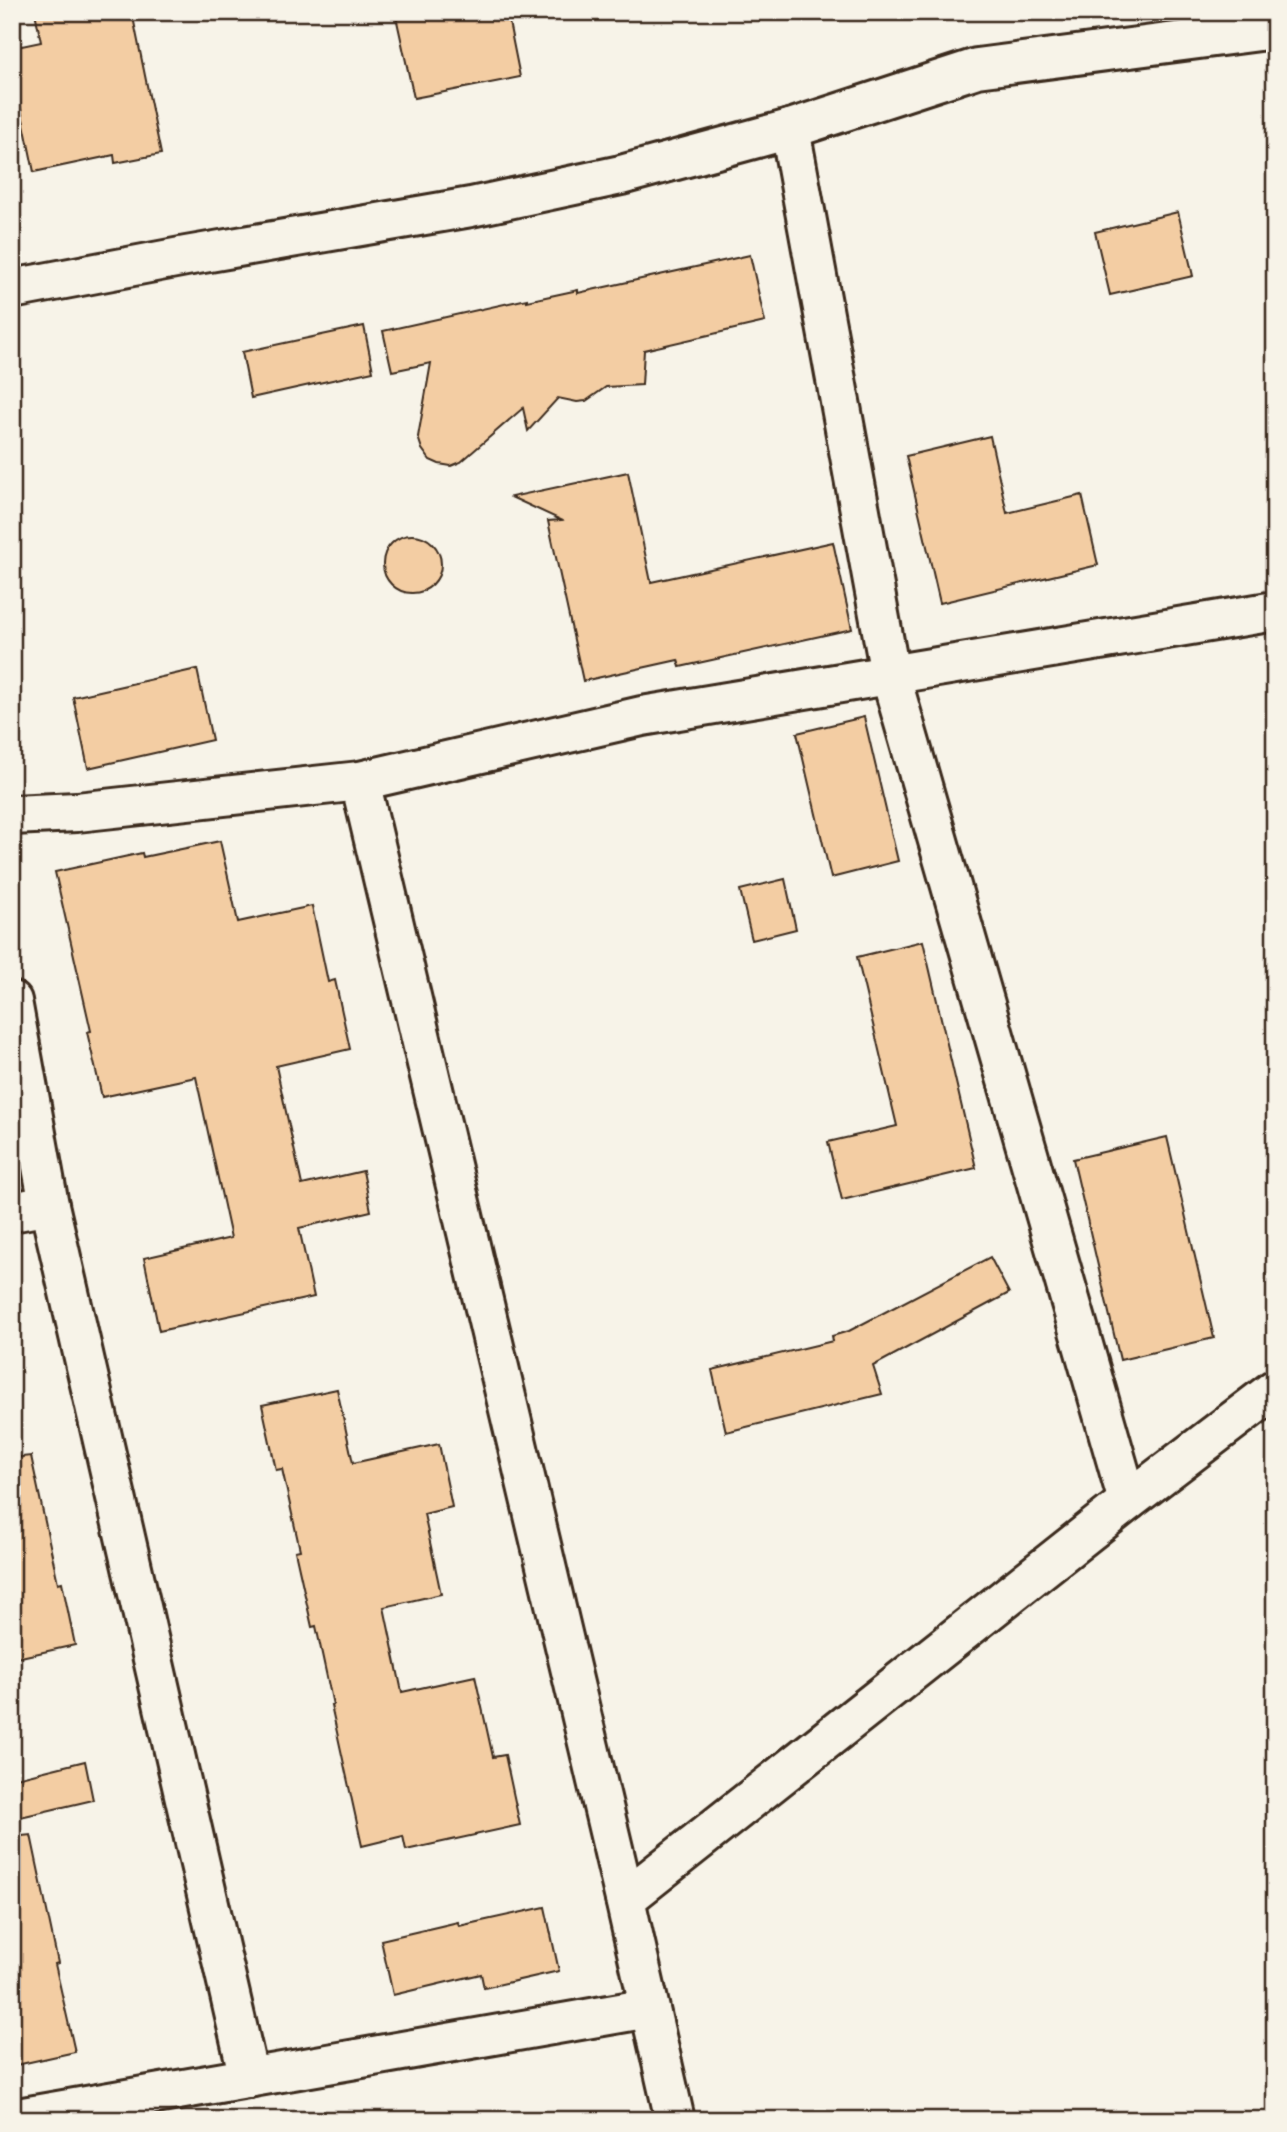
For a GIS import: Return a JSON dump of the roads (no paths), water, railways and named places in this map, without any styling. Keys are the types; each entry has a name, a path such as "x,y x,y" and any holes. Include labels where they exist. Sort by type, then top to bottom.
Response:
{"street":[{"path":"12,289 485,204 621,176 790,129 977,68 1275,29"},
{"path":"790,129 890,674 1128,1501"},
{"path":"12,815 76,811 360,781 642,716 1275,611"},
{"path":"360,781 649,2008 678,2111"},
{"path":"12,1001 30,1208 249,2078"},
{"path":"625,1899 1128,1501 1275,1390"},
{"path":"12,2119 649,2008"}]}
